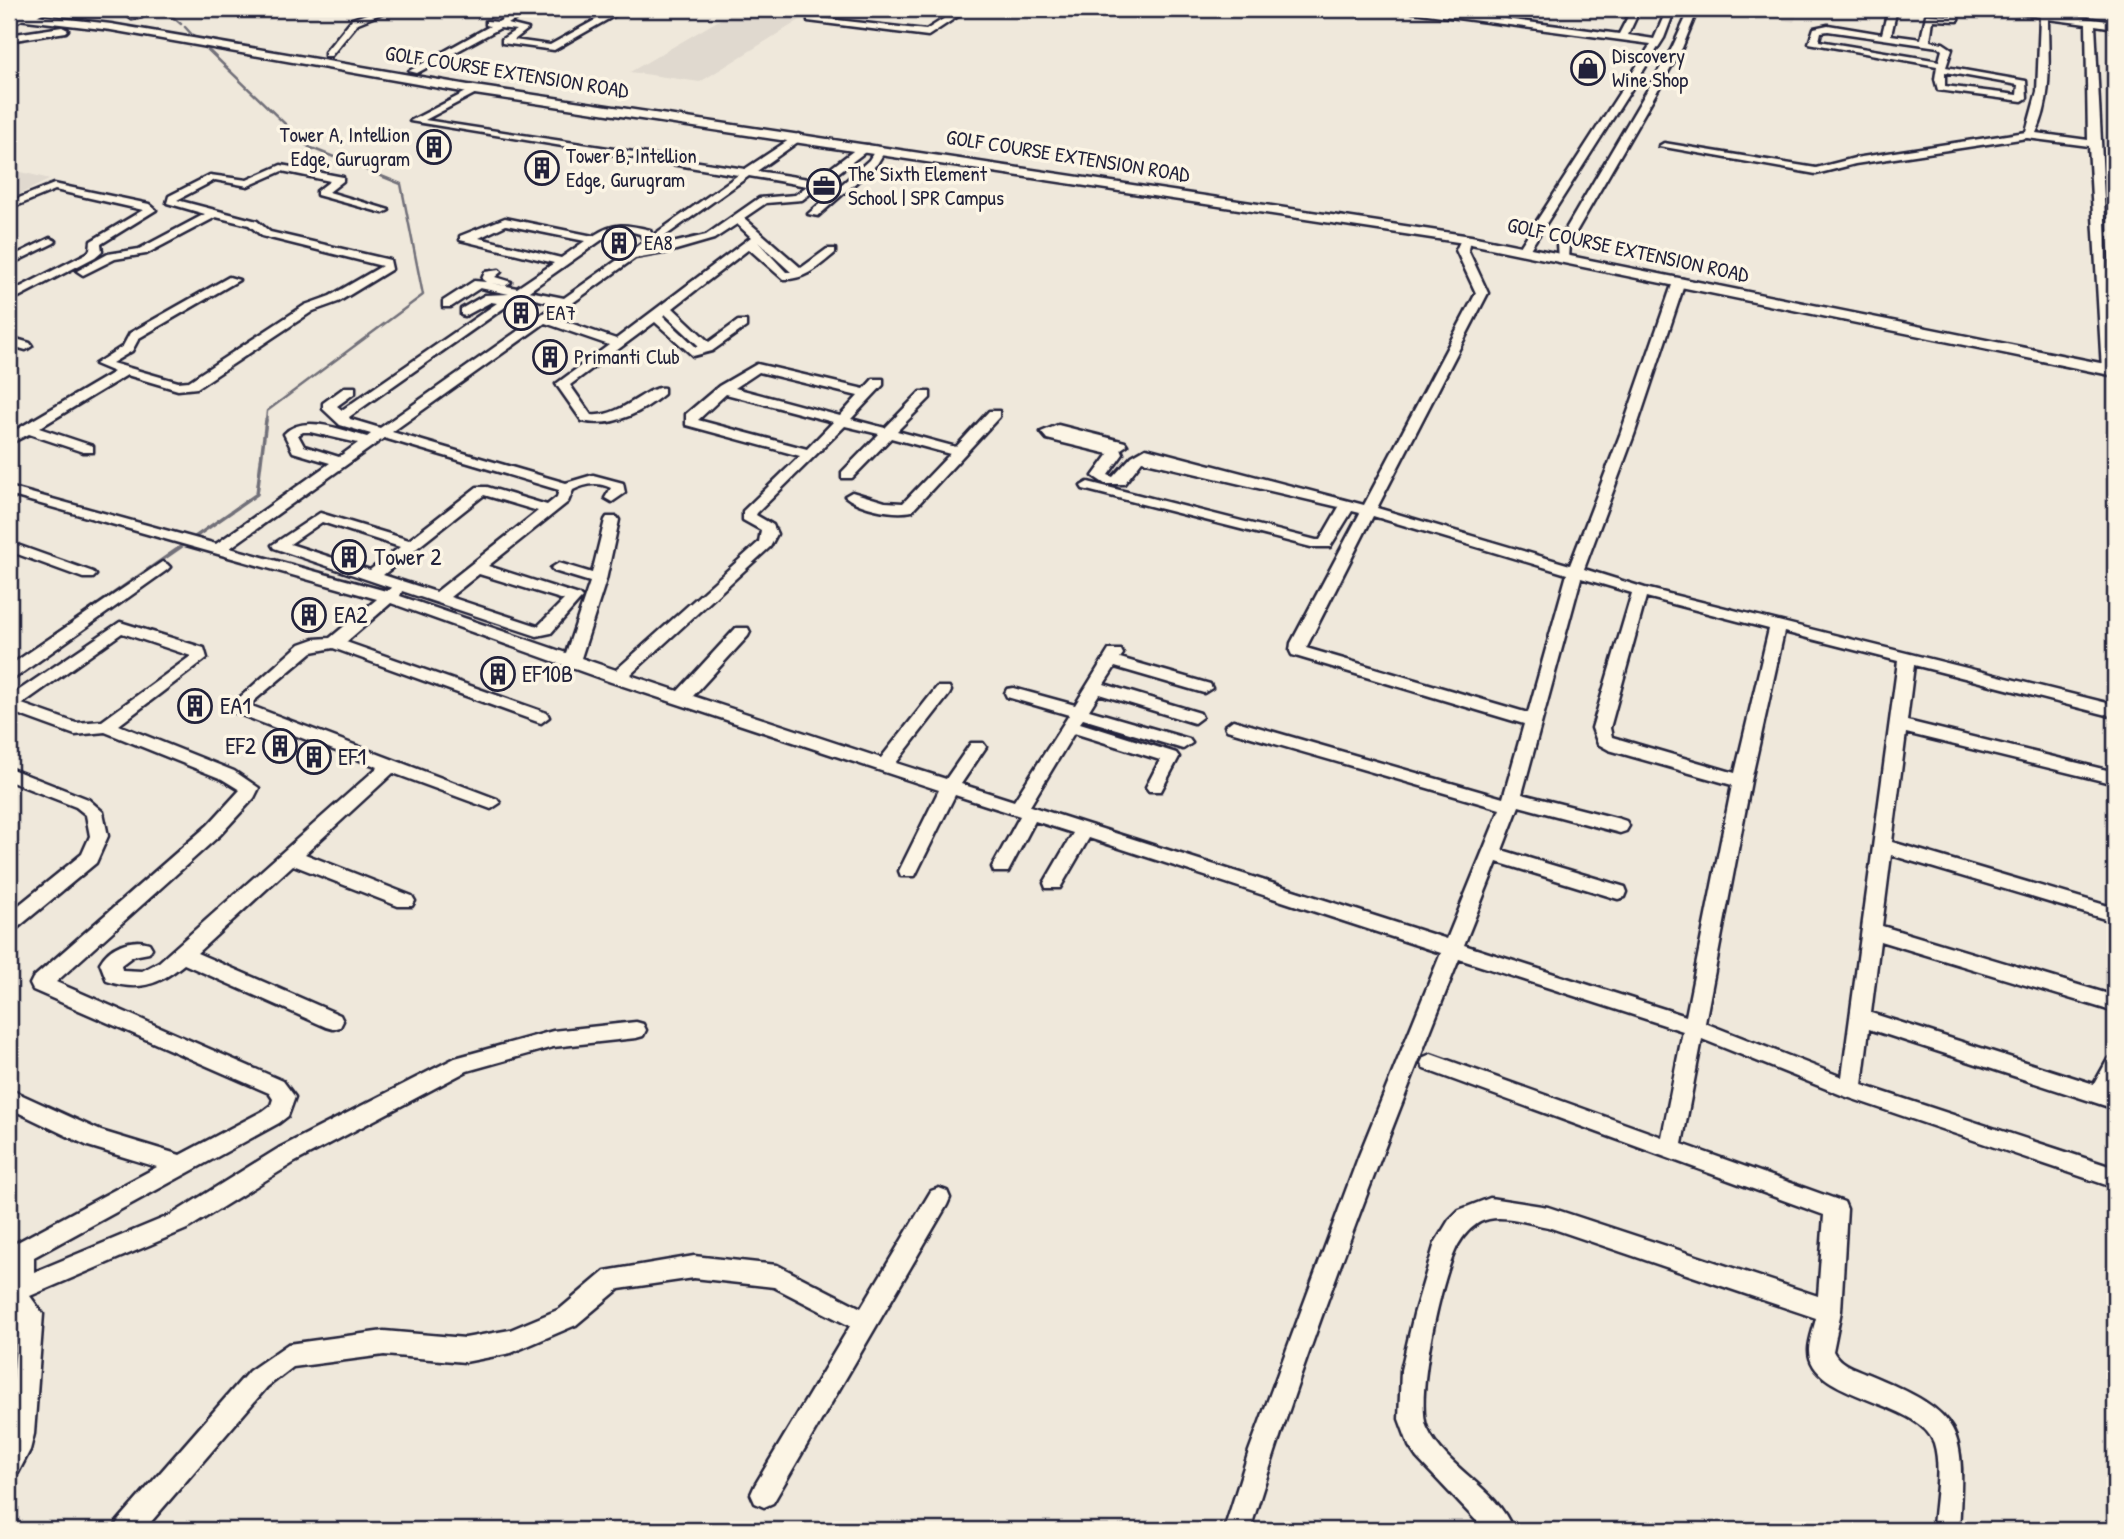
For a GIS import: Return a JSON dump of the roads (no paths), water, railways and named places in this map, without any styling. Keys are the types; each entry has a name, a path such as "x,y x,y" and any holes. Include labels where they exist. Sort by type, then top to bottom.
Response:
{"main road":[{"path":"9,32 20,15 54,9"},
{"path":"120,11 150,19"},
{"name":"GOLF COURSE EXTENSION ROAD","path":"20,15 111,27 473,90 1529,244 1679,282 2112,365"},
{"path":"9,38 50,31 111,27"},
{"path":"191,27 408,69 1023,158 1473,236"},
{"path":"1562,251 2112,365"}],"street":[{"path":"328,54 355,21 389,9"},
{"path":"494,24 516,9"},
{"path":"408,69 528,9"},
{"path":"494,24 524,29 505,41 551,48 615,13 608,12 614,9"},
{"path":"827,9 811,19 851,26 875,25 928,33 965,9"},
{"path":"1412,9 1656,43"},
{"path":"1622,38 1636,9"},
{"path":"1529,244 1656,43 1671,9"},
{"path":"1562,251 1677,48 1695,9"},
{"path":"1878,9 1892,13 1886,36"},
{"path":"1924,41 1929,17 1955,19 1955,9"},
{"path":"1998,9 2044,12 2115,25"},
{"path":"2030,134 2036,127 2042,83 2044,12"},
{"path":"2090,22 2094,144 2112,365"},
{"path":"1886,36 1822,29 1817,30 1814,43 1942,67 2023,83 2022,98 1941,88 1942,67 1947,49 1924,41 1886,36"},
{"path":"1856,51 1861,32"},
{"path":"473,90 415,121 837,187"},
{"path":"1664,146 1816,172 1855,161 2030,134 2094,144"},
{"path":"209,548 343,463 798,137"},
{"path":"632,256 690,244 721,231 763,200 793,200 865,147"},
{"path":"814,214 873,162 881,149"},
{"path":"233,280 134,336 128,348 100,364 178,386 192,385 297,314 334,299 388,267 386,262 266,234 253,223 171,201 214,177 248,183 287,168 339,178 321,192 383,210"},
{"path":"9,206 41,190 60,188 145,206 150,210 95,243 96,251 92,255 9,298"},
{"path":"9,310 108,258 142,252 215,213"},
{"path":"738,219 783,275 801,274 831,251"},
{"path":"563,262 465,239 505,221 595,240"},
{"path":"342,416 595,240 619,226 646,232 646,236"},
{"path":"1473,236 1462,250 1468,268 1482,293 1299,643 1298,651 1535,721"},
{"path":"659,391 640,407 598,420 587,418 563,384 660,314 753,240"},
{"path":"9,262 50,241"},
{"path":"495,272 489,275 488,279 566,302"},
{"path":"1237,1530 1262,1451 1364,1171 1511,802 1575,573 1627,435 1679,282"},
{"path":"447,304 478,284 524,288"},
{"path":"465,312 489,298 507,300"},
{"path":"660,314 675,317 708,348"},
{"path":"660,314 693,352 708,348 742,324"},
{"path":"543,318 618,344"},
{"path":"682,342 697,337"},
{"path":"9,341 26,346"},
{"path":"810,454 691,422 695,413 724,389 757,368 867,394"},
{"path":"9,440 125,371"},
{"path":"617,678 765,544 770,534 768,528 748,517 750,511 842,422 878,382"},
{"path":"724,389 960,452"},
{"path":"350,390 328,406 342,416 345,422 377,438"},
{"path":"846,475 925,395"},
{"path":"852,496 884,506 907,508 994,414"},
{"path":"343,463 298,449 291,434 300,428 310,428 377,438 567,488 585,480 599,479 618,486 618,494 612,498"},
{"path":"28,429 89,449"},
{"path":"1140,445 1141,456 1122,479 1105,480 1100,476 1117,450 1140,445"},
{"path":"1141,456 1348,505 1640,591 2115,711"},
{"path":"1088,486 1316,544 1325,544 1348,505"},
{"path":"439,598 563,499 567,488"},
{"path":"372,576 482,490 549,510"},
{"path":"9,491 209,548 395,592 439,598 541,631 574,598 477,568"},
{"path":"410,545 320,517 279,545 372,576 395,592 617,678 1696,1028 1851,1090 2115,1178"},
{"path":"571,662 598,580 612,520"},
{"path":"9,546 88,575"},
{"path":"9,674 162,567"},
{"path":"559,568 598,580"},
{"path":"1640,591 1601,728 1604,740 1615,746 1742,781"},
{"path":"334,643 395,592"},
{"path":"1670,1149 1696,1028 1742,781 1778,626"},
{"path":"9,705 120,627 198,652 198,657 106,726"},
{"path":"681,699 741,632"},
{"path":"491,803 237,708 306,649 314,644 334,643 541,717"},
{"path":"1001,867 1024,812 1074,719 1113,657 1204,688"},
{"path":"1851,1090 1907,657"},
{"path":"1094,687 1194,717"},
{"path":"884,766 943,691"},
{"path":"1013,693 1170,757 1155,787"},
{"path":"9,705 75,729 106,726 228,775 250,788 248,794 214,830 40,984 282,1092 284,1103 271,1117 15,1254 14,1300"},
{"path":"1074,719 1183,743"},
{"path":"1898,725 2115,778"},
{"path":"1233,726 1511,802 1620,826"},
{"path":"908,871 950,786 977,747"},
{"path":"142,948 125,950 116,957 110,963 114,975 131,981 141,981 162,971 390,766"},
{"path":"9,774 82,803 94,812 99,836 89,858 9,924"},
{"path":"1053,883 1084,831"},
{"path":"1882,846 2115,915"},
{"path":"1490,853 1618,892"},
{"path":"290,856 405,901"},
{"path":"1872,931 2115,1004"},
{"path":"181,956 333,1021"},
{"path":"1860,1018 2107,1098 2115,1065"},
{"path":"14,1300 179,1222 286,1155 462,1064 553,1039 636,1030"},
{"path":"1431,1063 1836,1209 1829,1311 1821,1351 1825,1362 1834,1372 1916,1410 1935,1422 1944,1435 1948,1456 1946,1530"},
{"path":"9,1098 96,1139 181,1165"},
{"path":"764,1494 820,1395 867,1323 939,1198"},
{"path":"1500,1530 1490,1515 1418,1439 1410,1421 1409,1393 1446,1243 1457,1224 1475,1210 1502,1208 1548,1217 1829,1311"},
{"path":"127,1530 258,1379 288,1356 384,1343 465,1350 511,1341 568,1317 613,1279 694,1267 776,1276 867,1323"},
{"path":"9,1464 21,1434 31,1314 14,1300"}],"waterway":[{"path":"141,9 174,18 181,24"},
{"path":"185,27 195,38"},
{"path":"202,44 309,147 401,184 423,295 267,411 266,422"},
{"path":"9,666 257,494 266,420"}],"place":[{"name":"Discovery Wine Shop","path":"1588,68"},
{"name":"Tower A, Intellion Edge, Gurugram","path":"434,147"},
{"name":"Tower B, Intellion Edge, Gurugram","path":"542,168"},
{"name":"The Sixth Element School | SPR Campus","path":"824,186"},
{"name":"EA8","path":"619,243"},
{"name":"EA7","path":"521,313"},
{"name":"Primanti Club","path":"550,357"},
{"name":"Tower 2","path":"349,557"},
{"name":"EA2","path":"309,615"},
{"name":"EF10B","path":"498,674"},
{"name":"EA1","path":"195,706"},
{"name":"EF2","path":"280,746"},
{"name":"EF1","path":"314,757"}]}
